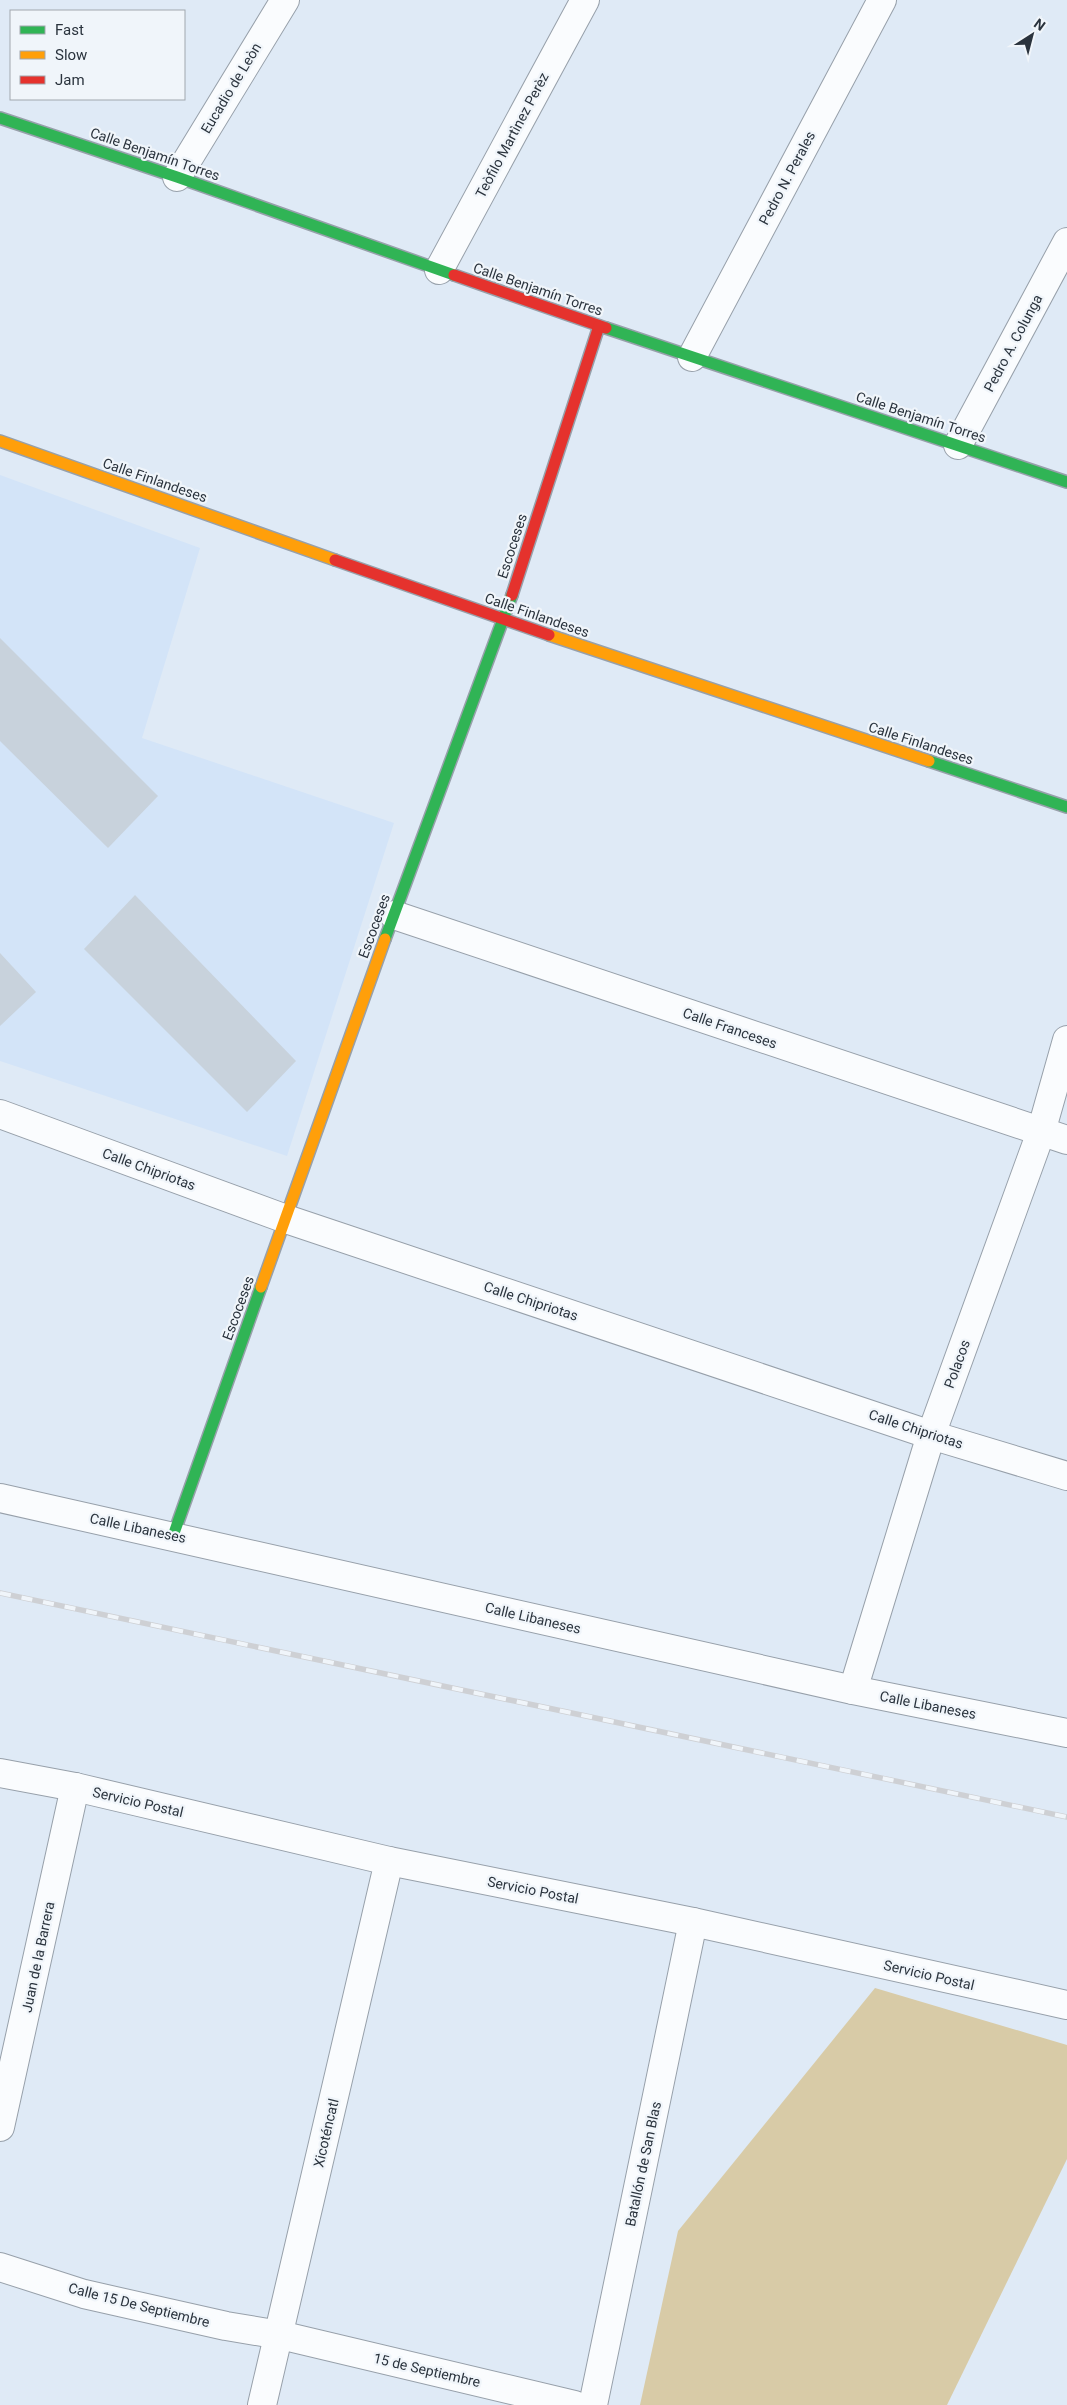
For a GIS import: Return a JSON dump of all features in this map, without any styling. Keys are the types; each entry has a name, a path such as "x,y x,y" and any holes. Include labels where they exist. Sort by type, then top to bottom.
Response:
{"street":[{"name":"Eucadio de Leòn","path":"177,177 285,0"},
{"name":"Teòfilo Martìnez Perèz","path":"439,270 585,0"},
{"name":"Pedro N. Perales","path":"692,357 882,0"},
{"name":"Calle Benjamín Torres","path":"0,118 177,177 599,326 1067,482"},
{"name":"Pedro A. Colunga","path":"958,445 1067,242"},
{"name":"Escoceses","path":"173,1536 394,914 504,620 599,326"},
{"name":"Calle Finlandeses","path":"0,442 504,620 1067,807"},
{"name":"Calle Franceses","path":"394,914 1067,1140"},
{"name":"Polacos","path":"853,1690 931,1435 1040,1132 1067,1040"},
{"name":"Calle Chipriotas","path":"0,1114 286,1219 931,1435 1067,1476"},
{"name":"Calle Libaneses","path":"0,1498 853,1690 1067,1733"},
{"name":"Servicio Postal","path":"0,1774 75,1787 389,1861 694,1922 1067,2006"},
{"name":"Juan de la Barrera","path":"0,2127 75,1787"},
{"name":"Xicoténcatl","path":"262,2405 280,2335 389,1861"},
{"name":"Batallón de San Blas","path":"593,2405 694,1922"},
{"name":"Calle 15 De Septiembre","path":"0,2267 84,2294 226,2326 280,2335"},
{"name":"15 de Septiembre","path":"280,2335 575,2405"}],"shaded area":[{"path":"0,475 200,548 142,738 394,823 287,1156 0,1061"},
{"path":"875,1988 1067,2045 1067,2159 947,2405 640,2405 678,2231"}],"building":[{"path":"0,638 158,796 108,848 0,741"},
{"path":"135,895 296,1061 247,1112 84,949"},
{"path":"0,953 36,992 0,1026"}],"railway":[{"path":"0,1593 1067,1817"}],"traffic: fast":[{"path":"0,118 177,177 454,275"},
{"path":"606,328 1067,482"},
{"path":"385,939 512,595"},
{"path":"929,761 1067,807"},
{"path":"173,1536 261,1287"}],"traffic: slow":[{"path":"0,441 335,560"},
{"path":"549,635 929,761"},
{"path":"261,1287 385,939"}],"traffic: jam":[{"path":"454,275 606,328"},
{"path":"512,595 599,326"},
{"path":"335,560 549,635"}]}
